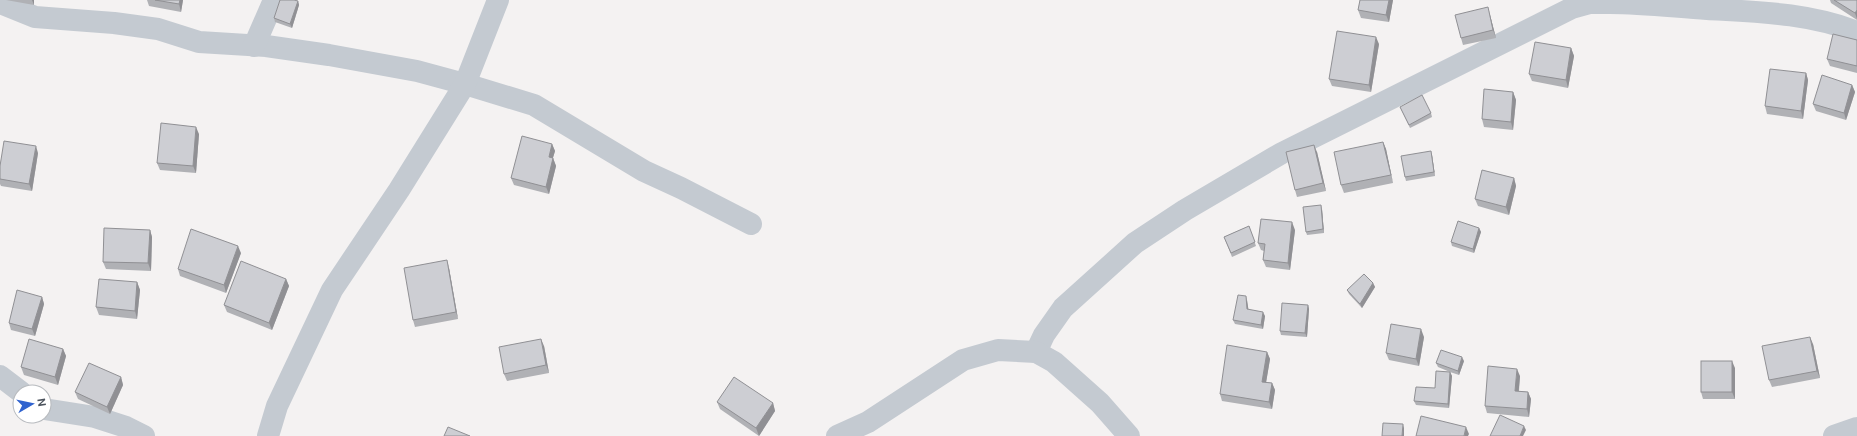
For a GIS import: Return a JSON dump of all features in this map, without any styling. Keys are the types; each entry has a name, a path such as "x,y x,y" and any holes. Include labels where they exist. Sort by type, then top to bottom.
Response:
{"street":[{"path":"254,46 274,0"},
{"path":"268,436 277,406 332,290 399,190 464,84 498,0"},
{"path":"0,2 34,17 114,23 158,29 199,42 329,54 417,71 464,84 534,105 644,171 751,224"},
{"path":"1036,352 1044,335 1063,308 1136,243 1185,210 1282,154 1572,8 1590,3 1617,3 1795,15 1835,23 1857,32"},
{"path":"837,436 868,422 963,360 998,350 1036,352 1054,362 1100,403 1129,436"},
{"path":"0,376 12,385"},
{"path":"52,410 95,417 126,427 144,436"},
{"path":"1834,436 1857,428"}],"building":[{"path":"155,0 180,0 179,4"},
{"path":"280,0 298,1 290,24 274,18"},
{"path":"1360,0 1389,0 1386,15 1358,10"},
{"path":"1834,0 1857,0 1857,10 1855,13"},
{"path":"1488,7 1493,30 1461,38 1455,15"},
{"path":"1337,31 1376,37 1369,85 1329,79"},
{"path":"1833,34 1857,40 1857,66 1827,59"},
{"path":"1535,42 1571,48 1566,80 1529,74"},
{"path":"1770,69 1806,73 1801,111 1765,106"},
{"path":"1822,75 1852,85 1844,113 1813,104"},
{"path":"1484,89 1513,92 1511,122 1482,119"},
{"path":"1422,95 1431,113 1409,125 1400,107"},
{"path":"161,123 196,127 193,166 157,163"},
{"path":"522,136 552,144 549,157 553,158 546,187 511,178"},
{"path":"4,141 36,146 29,184 0,179 0,166"},
{"path":"1383,142 1391,175 1341,185 1334,152"},
{"path":"1314,145 1323,183 1295,190 1286,152"},
{"path":"1431,151 1434,172 1405,177 1401,156"},
{"path":"1482,170 1514,178 1506,207 1475,199"},
{"path":"1321,205 1323,229 1306,232 1303,207"},
{"path":"1261,219 1292,222 1288,263 1263,260 1265,244 1258,243"},
{"path":"1458,221 1479,228 1473,249 1451,242"},
{"path":"1249,226 1255,242 1231,253 1224,237"},
{"path":"104,228 150,230 148,263 103,262"},
{"path":"191,229 238,246 224,285 178,269"},
{"path":"447,260 456,312 413,320 404,268"},
{"path":"241,261 286,279 269,323 224,305"},
{"path":"1364,274 1373,283 1360,304 1347,290"},
{"path":"99,279 137,282 135,311 96,307"},
{"path":"17,290 42,297 32,329 9,323"},
{"path":"1238,295 1246,296 1247,309 1263,312 1261,325 1233,320"},
{"path":"1282,303 1308,305 1305,333 1280,331"},
{"path":"1391,324 1421,329 1416,359 1386,353"},
{"path":"1810,337 1817,371 1769,380 1762,346"},
{"path":"29,339 63,349 55,377 21,367"},
{"path":"541,339 546,365 504,374 499,347"},
{"path":"1227,345 1267,352 1262,382 1272,383 1269,402 1220,394"},
{"path":"1441,350 1462,357 1458,371 1436,363"},
{"path":"1701,361 1732,361 1732,392 1701,392"},
{"path":"89,363 121,377 107,407 75,392"},
{"path":"1488,366 1517,369 1515,391 1528,392 1527,409 1485,406"},
{"path":"1436,371 1450,372 1448,404 1414,401 1416,387 1435,388"},
{"path":"734,377 773,403 756,428 717,402"},
{"path":"1500,415 1524,426 1520,436 1490,436"},
{"path":"1421,416 1466,427 1464,436 1416,436"},
{"path":"1383,423 1403,424 1402,436 1382,436"},
{"path":"448,427 470,436 444,436"}]}
